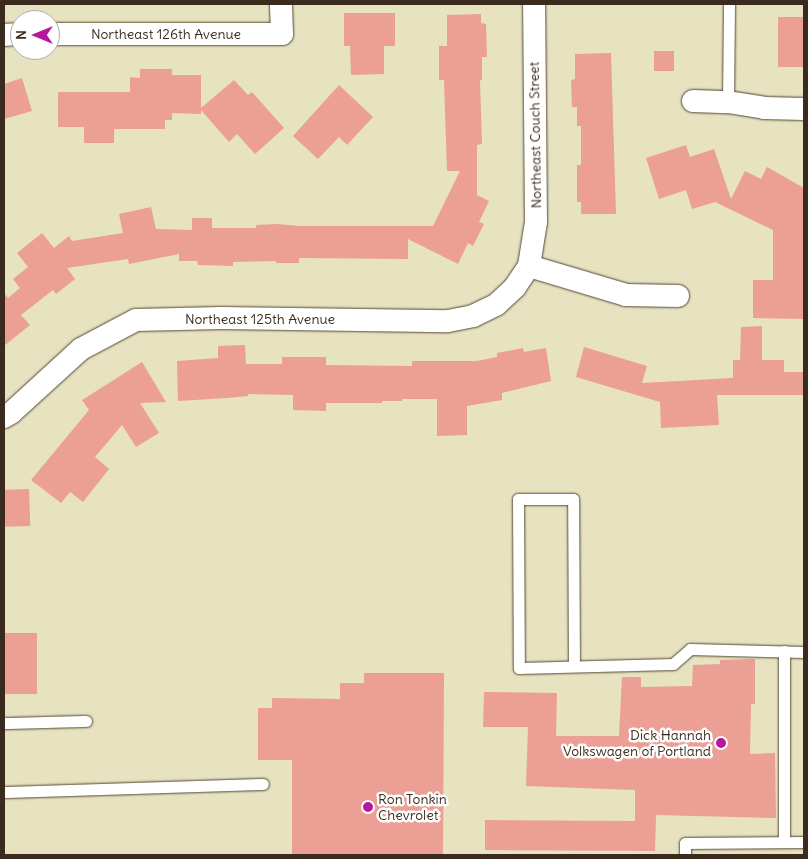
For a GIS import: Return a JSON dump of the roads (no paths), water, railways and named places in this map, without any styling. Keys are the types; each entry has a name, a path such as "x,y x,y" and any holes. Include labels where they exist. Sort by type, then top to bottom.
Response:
{"street":[{"name":"Northeast 126th Avenue","path":"60,34 282,34 281,4"},
{"name":"Northeast Couch Street","path":"529,266 536,222 534,4"},
{"path":"693,101 728,102 764,108 804,109"},
{"path":"529,266 626,295 678,296"},
{"name":"Northeast 125th Avenue","path":"4,417 11,413 82,349 136,320 221,318 448,321 473,316 496,305 515,287 529,266"}],"lane":[{"path":"728,4 728,102"},
{"path":"574,666 573,499 518,499 519,668 673,664 690,649 804,652"},
{"path":"784,651 784,842"},
{"path":"4,723 86,721"},
{"path":"4,792 263,784"},
{"path":"685,855 685,843 804,842"}],"place":[{"name":"Dick Hannah Volkswagen of Portland","path":"721,743"},
{"name":"Ron Tonkin Chevrolet","path":"368,807"}]}
